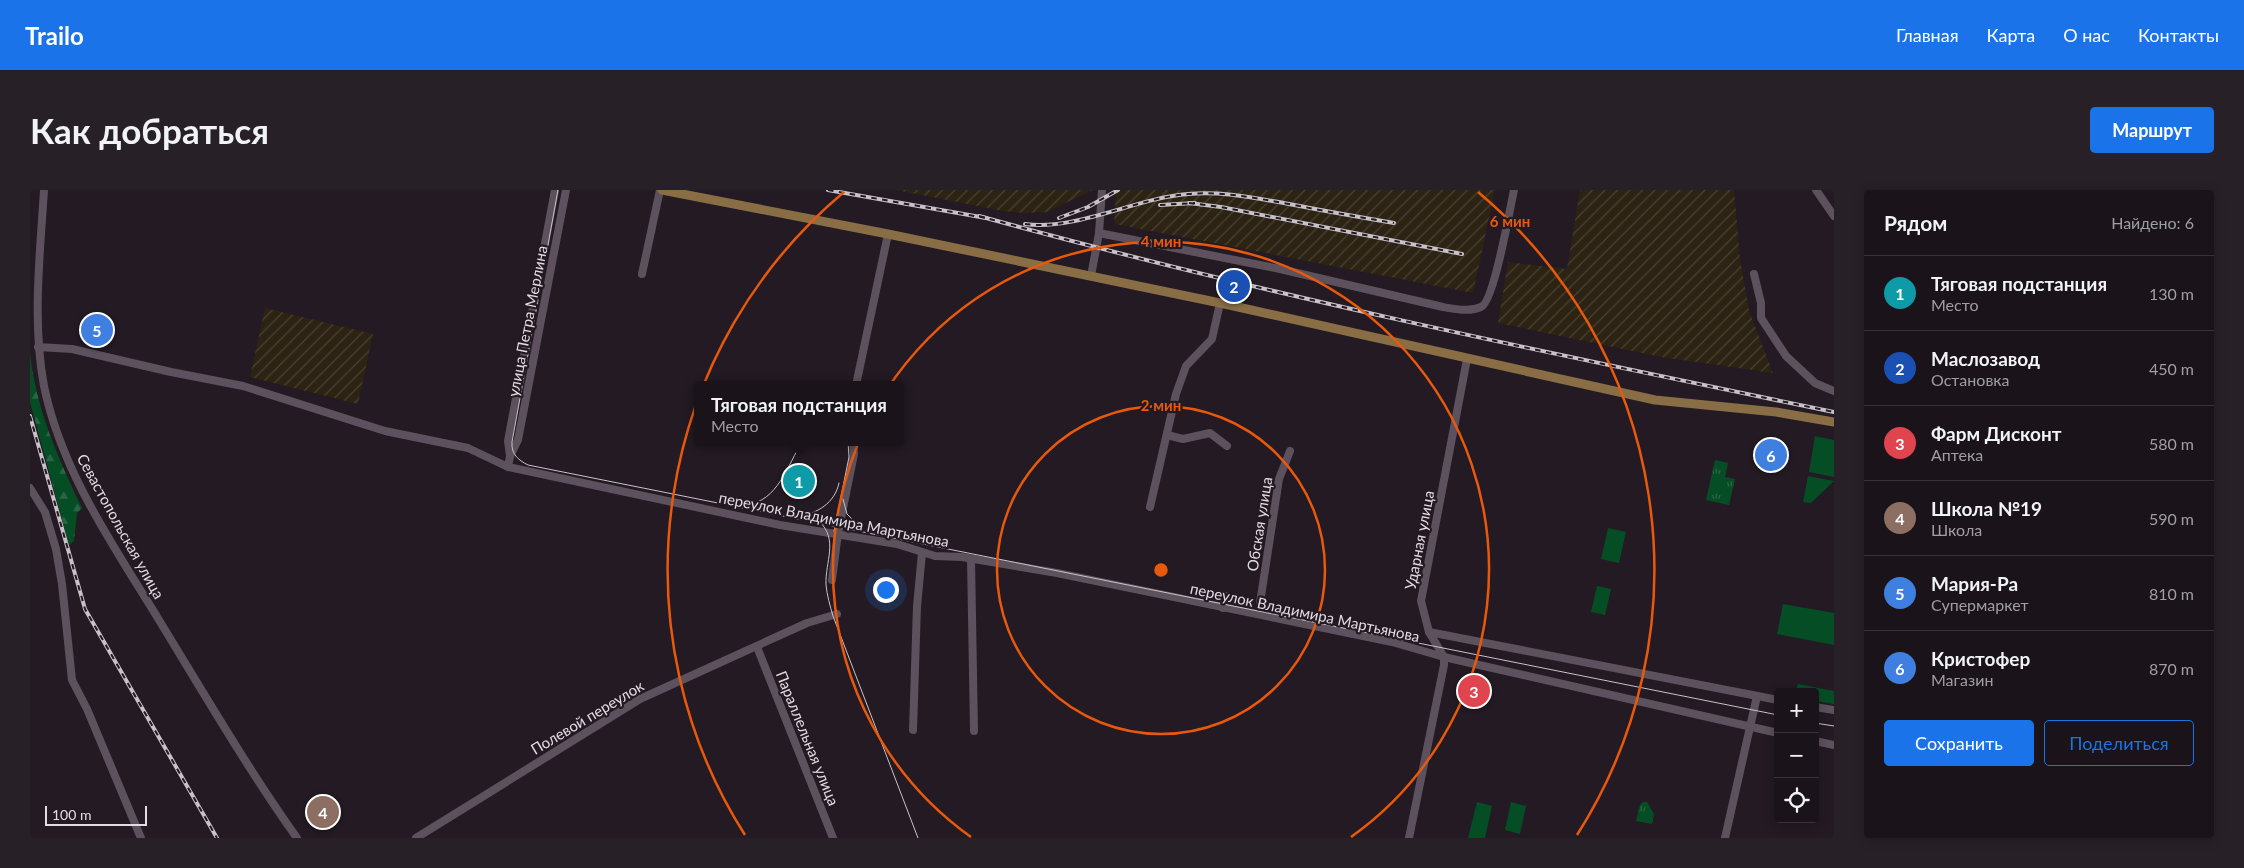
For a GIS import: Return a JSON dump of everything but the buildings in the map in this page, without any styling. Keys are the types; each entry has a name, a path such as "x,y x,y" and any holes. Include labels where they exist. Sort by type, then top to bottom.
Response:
{"main road":[{"path":"661,190 888,234 1220,303 1655,400 1776,412 1834,422"}],"street":[{"name":"Севастопольская улица","path":"44,190 38,347 45,387 64,452 85,497 250,769 297,838"},
{"name":"улица Петра Мерлина","path":"510,456 508,441 555,190"},
{"name":"улица Петра Мерлина","path":"508,467 510,456 518,440 566,190"},
{"path":"642,274 661,190"},
{"path":"1091,276 1099,234 1102,190"},
{"path":"1099,234 1280,270 1456,309 1480,308 1488,300 1493,287 1514,190"},
{"path":"1816,190 1834,216"},
{"path":"857,381 888,234"},
{"path":"1754,274 1761,303 1761,318 1781,349 1815,383 1834,391"},
{"path":"1150,508 1176,394 1184,371 1192,358 1212,339 1220,303"},
{"name":"переулок Владимира Мартьянова","path":"38,347 72,349 171,372 243,386 391,433 468,448 508,467 780,524 897,544 922,553 971,559 1057,574 1392,642 1444,657 1774,732"},
{"name":"Ударная улица","path":"1444,657 1428,632 1421,601 1467,359"},
{"path":"1167,435 1183,439 1210,433 1227,446"},
{"path":"832,580 838,533 854,454 853,446"},
{"name":"Обская улица","path":"1260,603 1279,479 1290,451"},
{"path":"30,488 45,512 56,549 62,584 72,680 87,709 141,838"},
{"path":"913,730 917,606 922,553"},
{"path":"971,559 974,731"},
{"path":"1223,608 1226,596"},
{"name":"Полевой переулок","path":"416,838 640,699 807,623 837,614"},
{"path":"1428,632 1774,699"},
{"name":"Параллельная улица","path":"757,647 833,838"},
{"path":"1409,838 1444,665 1444,657"},
{"path":"1726,838 1757,696"},
{"path":"1819,708 1834,710"},
{"path":"1819,742 1834,745"}],"shaded area":[{"path":"896,190 1093,190 1047,212 1025,213 1003,211"},
{"path":"1116,190 1495,190 1473,293 1114,224"},
{"path":"1580,190 1734,190 1740,258 1749,311 1773,373 1661,357 1498,323 1508,262 1567,269"},
{"path":"265,308 373,334 358,404 250,377"}],"green space":[{"path":"30,353 37,394 49,433 82,508 77,513 74,541 69,545 30,402"},
{"path":"1815,436 1834,440 1834,477 1809,472"},
{"path":"1715,460 1728,463 1725,477 1735,479 1729,505 1706,500"},
{"path":"1808,476 1834,481 1811,503 1803,502"},
{"path":"1608,528 1626,532 1619,563 1601,559"},
{"path":"1597,586 1611,589 1605,615 1591,612"},
{"path":"1783,604 1834,613 1834,645 1777,634"},
{"path":"1798,684 1819,688 1796,688"},
{"path":"1819,688 1834,691 1834,704 1819,702"},
{"path":"1477,802 1492,806 1485,838 1468,838"},
{"path":"1511,802 1526,806 1520,834 1505,830"},
{"path":"1643,802 1647,802 1654,814 1652,824 1636,821 1640,805"}],"tram line":[{"path":"558,190 512,442 516,456 528,465 1774,714"},
{"path":"747,504 757,502 774,490 800,446"},
{"path":"834,531 849,457 848,446"},
{"path":"798,516 812,513 829,502 834,496 839,483"},
{"path":"843,499 847,514 860,527"},
{"path":"819,521 825,528 830,543 826,585 833,616 918,838"},
{"path":"1819,724 1834,726"}],"railway":[{"path":"828,190 986,218"},
{"path":"1059,218 1088,207 1118,190"},
{"path":"1025,224 1065,223 1148,201 1201,193 1251,197 1394,223"},
{"path":"1189,203 1221,207 1462,254"},
{"path":"1160,205 1195,203"},
{"path":"979,216 1298,297 1512,345 1834,412"},
{"path":"30,416 85,609 217,838"}],"place":[{"name":"Маслозавод","path":"1234,286"},
{"name":"Мария-Ра","path":"97,330"},
{"name":"Кристофер","path":"1771,455"},
{"name":"Тяговая подстанция","path":"799,481"},
{"name":"Фарм Дисконт","path":"1474,691"},
{"name":"Школа №19","path":"323,812"}]}
